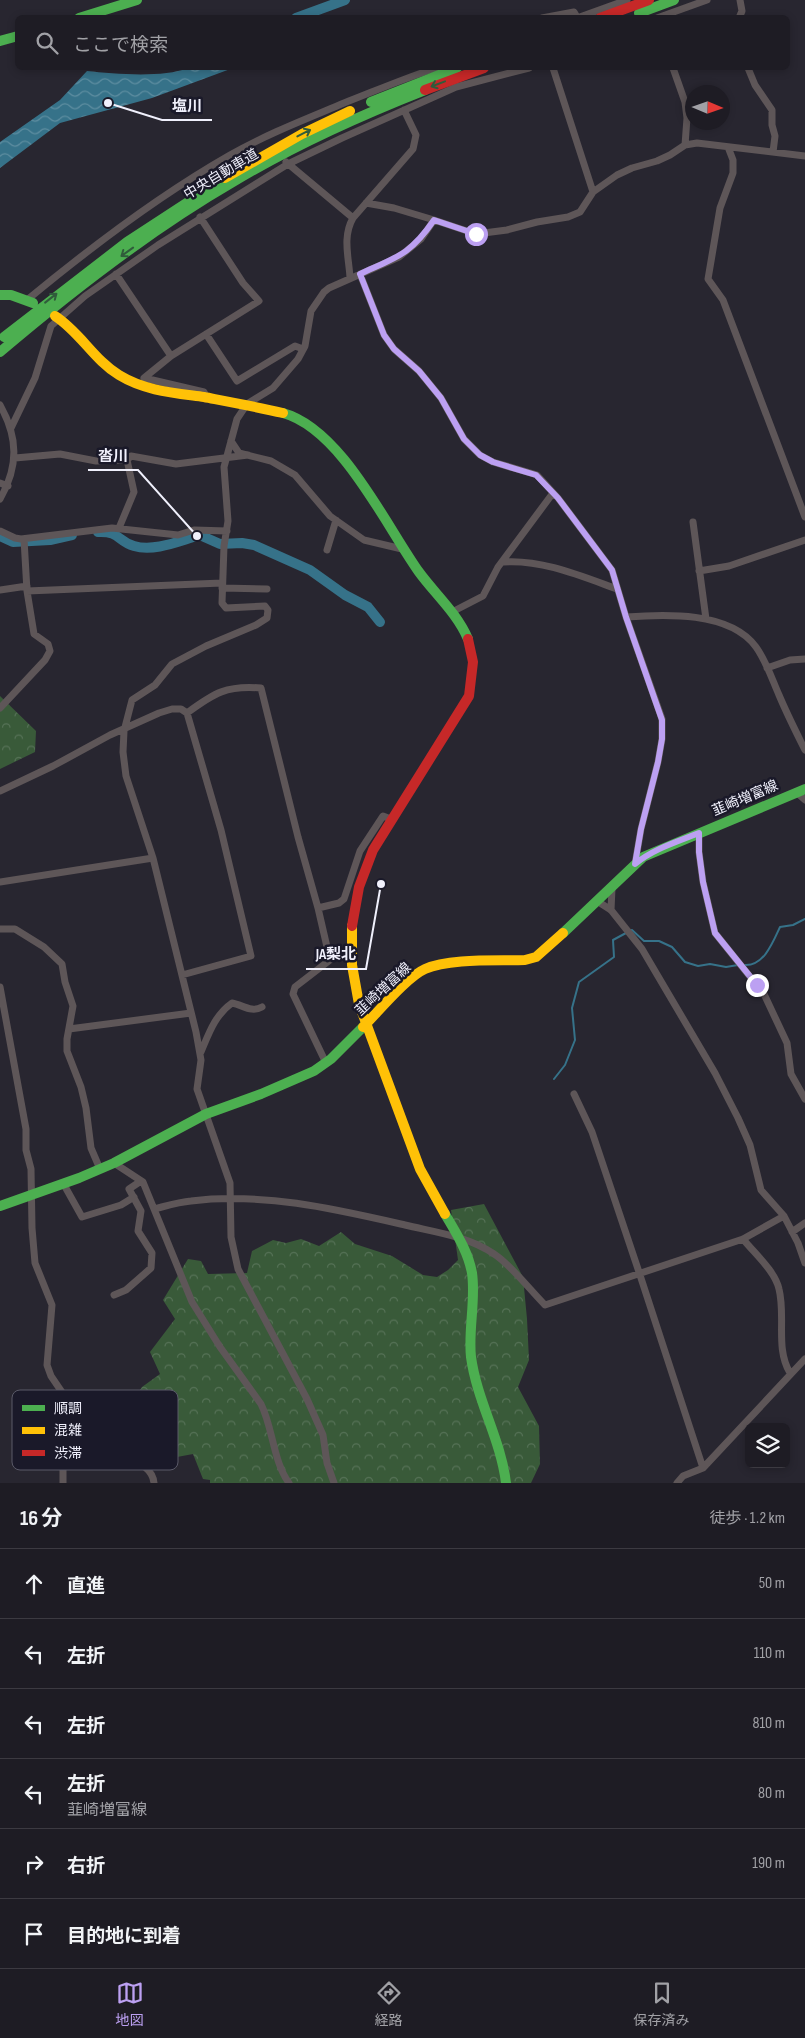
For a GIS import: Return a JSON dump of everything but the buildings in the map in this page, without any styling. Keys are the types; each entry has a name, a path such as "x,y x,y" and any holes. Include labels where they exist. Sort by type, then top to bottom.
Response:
{"main road":[{"path":"89,15 137,0"},
{"path":"608,15 649,0"},
{"path":"634,15 674,0"},
{"path":"0,41 15,37"},
{"name":"中央自動車道","path":"0,341 108,254 190,197 320,125 390,93 452,70"},
{"name":"中央自動車道","path":"0,352 54,307 156,230 245,175 362,115 479,70"},
{"path":"0,295 11,295 30,302"},
{"path":"58,317 74,328 110,369 126,380 149,389 247,404 293,416 322,434 336,448 350,467 402,549 464,630 472,655 474,670 469,696 391,819 364,867 357,893 350,947 352,974 366,1023 420,1169 466,1250 472,1274 471,1357 478,1390 504,1465 506,1483"},
{"name":"韮崎増富線","path":"0,1206 114,1163 206,1114 291,1082 314,1071 326,1063 411,979 425,969 450,963 525,960 536,956 643,857 800,790"}],"street":[{"path":"583,15 627,0"},
{"path":"666,15 707,0"},
{"path":"740,0 742,11 740,15"},
{"path":"558,15 574,12 576,15"},
{"path":"30,302 90,248 186,181 232,154 304,119 431,70"},
{"path":"12,428 35,378 51,326 58,317 116,274 286,162 456,88 521,70"},
{"path":"555,70 594,192"},
{"path":"674,70 685,102 685,145"},
{"path":"749,70 755,85 772,110 772,125 775,136 773,152"},
{"path":"350,278 346,240 349,225 413,148 416,135 404,110"},
{"path":"271,135 275,142"},
{"path":"366,203 394,208 476,234 507,230 537,222 568,217 580,212 594,192 617,175 632,168 657,161 685,145 696,143 805,156"},
{"path":"728,147 733,160 733,173 720,208 708,279 723,300 805,517"},
{"path":"286,162 353,218"},
{"path":"200,217 243,283 259,301 171,356 144,378 204,392 208,398"},
{"path":"334,1483 327,1463 323,1435 238,1269 231,1237 230,1183 197,1089 200,1052 153,858 126,776 123,752 124,731 132,700 155,685 172,664 206,646 256,625 267,618 268,610 265,606 226,608 222,603 224,544 228,521 224,467 237,419 247,404 273,388 298,359 303,349 311,310 315,303 330,288 399,257 421,239 434,220"},
{"path":"116,274 171,356"},
{"path":"360,274 384,335 394,349 419,371 441,398 464,439 480,455 493,462 536,475 553,493 612,570 626,617 662,720 662,739 658,762 641,829 635,864"},
{"path":"206,334 238,381 295,346 303,349"},
{"path":"0,405 12,428 14,458 0,499"},
{"path":"231,441 239,453 271,461 295,475 336,520 364,540 402,549"},
{"path":"14,458 60,454 96,460 127,460 131,456 176,464 248,455"},
{"path":"119,528 134,492 127,460"},
{"path":"452,612 483,596 494,573 553,493"},
{"path":"328,550 336,520"},
{"path":"693,522 706,619"},
{"path":"0,531 15,538 24,539 119,528 178,536 194,530 227,531"},
{"path":"0,708 46,660 50,650 48,644 34,634 27,589 24,539"},
{"path":"700,570 729,566 805,540"},
{"path":"502,562 529,563 557,569 617,589"},
{"path":"0,590 222,586 267,589"},
{"path":"626,617 665,615 706,619 726,626 748,639 755,646 767,668 805,750"},
{"path":"767,668 790,660 805,659"},
{"path":"796,660 805,666"},
{"path":"187,713 210,696 222,690 248,686 261,688 330,960 295,987 293,994 326,1063"},
{"path":"0,791 53,766 110,735 124,731 172,709 181,709 187,713 221,830 251,956 182,975"},
{"path":"800,790 805,800"},
{"path":"318,908 339,903 344,899 351,876 368,838 383,816 391,819"},
{"path":"699,833 699,852 703,882 715,933 764,994 787,1043 791,1074 805,1099"},
{"path":"0,882 153,858"},
{"path":"611,910 612,886"},
{"path":"597,900 611,910 642,950 715,1073 750,1146 762,1190 784,1216 805,1263"},
{"path":"0,929 15,929 44,947 62,964 65,982 73,1006 67,1039 68,1051 81,1087 86,1108 91,1148 100,1169"},
{"path":"0,987 26,1129 26,1150 32,1169 36,1263 52,1304 47,1365 51,1376 60,1390"},
{"path":"200,1052 216,1019 226,1007 232,1003 247,1009 256,1010 262,1006"},
{"path":"69,1029 192,1013"},
{"path":"574,1094 592,1132 640,1272 703,1468"},
{"path":"114,1163 141,1181 192,1302 266,1414 281,1468 289,1483"},
{"path":"114,1295 126,1290 151,1268 152,1253 138,1231 141,1211 129,1189 141,1181"},
{"path":"63,1183 82,1217 121,1205 134,1197"},
{"path":"154,1209 190,1201 287,1201 310,1204 458,1238 496,1255 545,1305 743,1239 784,1216"},
{"path":"792,1232 805,1223"},
{"path":"743,1239 774,1277 779,1288 782,1310 783,1362 790,1373"},
{"path":"677,1483 683,1476 703,1468 805,1359"},
{"path":"62,1483 63,1470"},
{"path":"147,1470 153,1476 154,1483"}],"green space":[{"path":"0,696 36,731 35,752 0,769"},
{"path":"484,1204 523,1277 529,1360 518,1387 539,1426 540,1464 531,1483 210,1483 210,1480 203,1479 193,1454 178,1457 178,1390 140,1390 160,1374 150,1352 175,1319 163,1300 188,1259 201,1261 208,1274 247,1273 252,1251 273,1240 286,1243 301,1239 319,1246 341,1232 355,1244 392,1256 423,1275 437,1277 458,1260 451,1210"}],"water":[{"path":"228,70 152,98 60,123 0,168 0,142 60,100 87,71 152,74 178,71"}],"waterway":[{"path":"304,15 345,0"},
{"path":"98,532 111,533 128,544 150,548 197,536 202,536 220,544 242,543 254,545 310,570 345,595 368,607 380,622"},
{"path":"0,536 13,542 50,540 72,535"},
{"path":"745,965 758,962 763,957 771,946 780,927 793,925 805,919"},
{"path":"630,931 632,930 644,941 659,941 672,947 685,962 698,966 710,964 726,967 738,965"},
{"path":"554,1079 565,1065 575,1040 572,1008 579,982 614,957 613,940 626,933"}],"traffic: fast":[{"path":"89,15 137,0"},
{"path":"639,13 674,0"},
{"path":"0,41 15,37"},
{"path":"371,102 452,70"},
{"path":"0,352 113,262 202,201 256,168 303,143 425,90"},
{"path":"4,337 127,242 225,178"},
{"path":"0,295 11,295 33,303"},
{"path":"283,413 304,422 324,438 343,458 360,480 419,572 452,612 468,639"},
{"path":"563,933 643,857 805,789"},
{"path":"0,1206 79,1178 114,1163 206,1114 261,1094 314,1071 331,1059 363,1027"},
{"path":"445,1214 465,1250 472,1273 471,1357 478,1389 499,1451 506,1483"}],"traffic: slow":[{"path":"225,178 302,134 350,111"},
{"path":"55,316 72,330 110,369 139,385 283,413"},
{"path":"352,926 352,965 359,1004 420,1169 445,1214"},
{"path":"363,1027 410,979 425,969 447,963 525,960 536,957 563,933"}],"traffic: jam":[{"path":"608,15 649,0"},
{"path":"425,90 479,70"},
{"path":"352,926 359,887 373,850 469,696 473,662 468,639"}],"place":[{"name":"塩川","path":"108,103"},
{"name":"沓川","path":"197,536"},
{"name":"JA梨北","path":"381,884"}],"route":[{"path":"476,234 434,220 421,239 409,250 399,257 360,274 374,305 384,335 394,349 419,371 441,398 464,439 480,455 493,462 536,475 558,498 612,570 626,617 662,720 662,739 658,762 635,855 635,864 643,857 661,848 699,833 699,852 703,882 715,933 757,985"}]}
